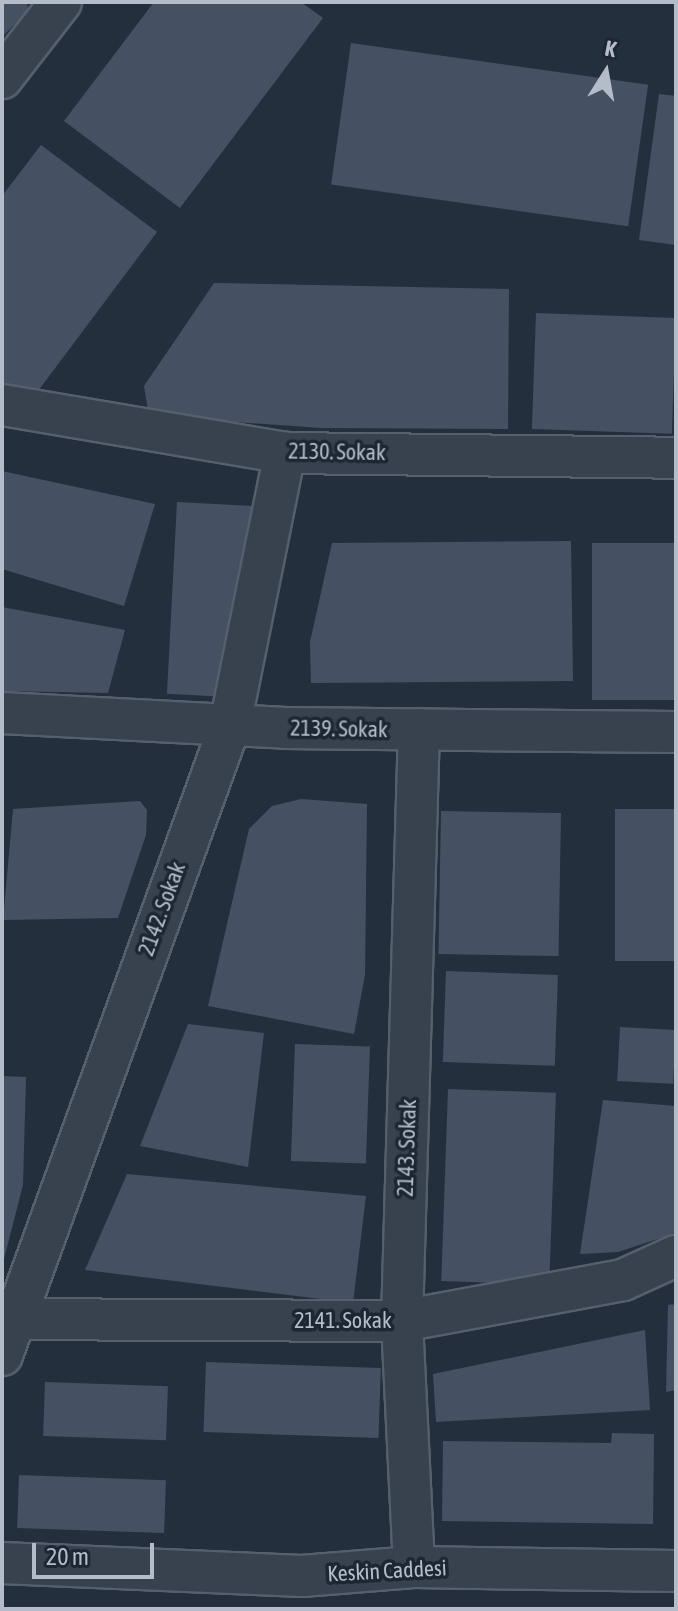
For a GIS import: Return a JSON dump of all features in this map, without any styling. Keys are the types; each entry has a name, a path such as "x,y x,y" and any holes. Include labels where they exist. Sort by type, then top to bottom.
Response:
{"street":[{"path":"2,78 61,2"},
{"name":"2130. Sokak","path":"2,405 285,453 676,458"},
{"name":"2142. Sokak","path":"5,1332 230,725 285,453"},
{"name":"2139. Sokak","path":"2,713 230,725 676,732"},
{"name":"2143. Sokak","path":"414,1567 402,1321 419,729"},
{"name":"2141. Sokak","path":"5,1332 402,1321 623,1280 676,1256"},
{"name":"Keskin Caddesi","path":"2,1563 302,1576 414,1567 676,1571"},
{"path":"275,1609 302,1576"}],"building":[{"path":"2,2 27,2 28,11 2,37"},
{"path":"154,2 301,2 323,18 180,208 64,121"},
{"path":"351,43 648,85 628,226 331,185"},
{"path":"659,94 676,96 676,245 639,240"},
{"path":"41,145 157,232 26,407 2,400 2,196"},
{"path":"214,283 509,289 508,429 321,428 149,416 144,386"},
{"path":"536,313 676,318 672,434 532,429"},
{"path":"2,471 155,504 124,606 2,569"},
{"path":"177,502 253,506 243,698 167,694"},
{"path":"571,541 573,681 311,683 310,642 332,543"},
{"path":"592,543 676,543 676,700 592,700"},
{"path":"2,607 125,630 108,693 2,691"},
{"path":"301,799 367,804 365,975 354,1034 208,1006 249,829 272,806"},
{"path":"140,801 147,810 146,835 118,918 3,920 13,809"},
{"path":"615,809 676,809 676,961 615,961"},
{"path":"441,811 561,813 558,956 439,954"},
{"path":"446,971 558,975 555,1066 443,1062"},
{"path":"188,1024 264,1033 248,1167 140,1146"},
{"path":"620,1027 676,1030 673,1084 617,1081"},
{"path":"295,1044 370,1047 366,1164 291,1161"},
{"path":"2,1076 26,1077 23,1185 3,1263"},
{"path":"448,1089 556,1093 549,1285 441,1281"},
{"path":"603,1100 676,1106 676,1233 618,1252 580,1254"},
{"path":"127,1174 366,1196 353,1303 85,1270"},
{"path":"676,1304 676,1390 666,1392 668,1305"},
{"path":"645,1330 650,1410 436,1422 433,1374"},
{"path":"206,1362 381,1368 378,1438 204,1432"},
{"path":"45,1382 168,1386 166,1440 43,1436"},
{"path":"612,1433 654,1434 653,1524 442,1521 443,1441 611,1443"},
{"path":"19,1475 166,1480 164,1533 17,1528"}]}
